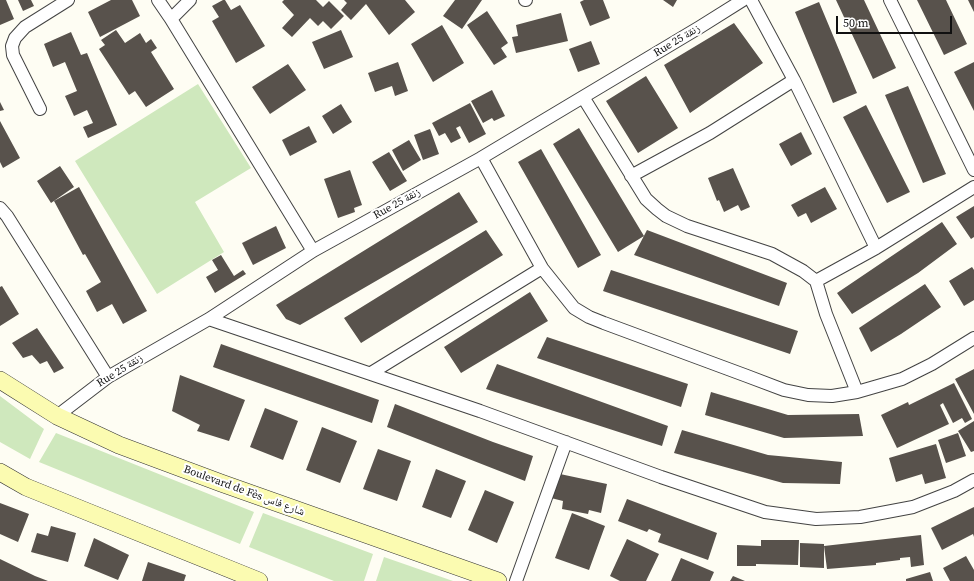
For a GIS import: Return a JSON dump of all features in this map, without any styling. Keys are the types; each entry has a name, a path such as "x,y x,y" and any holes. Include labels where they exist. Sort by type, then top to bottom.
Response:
{"main road":[{"name":"Boulevard de Fès شارع فاس","path":"0,380 57,416 119,445 221,483 498,581"},
{"path":"0,472 26,487 259,581"}],"street":[{"path":"40,109 12,55 12,46 15,38 25,27 68,0"},
{"path":"158,0 313,251"},
{"path":"171,19 190,0"},
{"name":"Rue 25 زنقة","path":"57,416 108,377 209,319 313,251 481,158 743,0"},
{"path":"751,0 794,80 876,248"},
{"path":"890,0 974,170"},
{"path":"630,176 710,133 794,80"},
{"path":"583,97 630,176 646,199 666,216 688,226 772,254 803,271 816,281 826,314 857,392"},
{"path":"481,158 542,268 574,308 599,321 784,390 808,395 832,396 857,392 902,379 932,364 974,338"},
{"path":"816,281 876,248 974,187"},
{"path":"0,208 7,216 108,377"},
{"path":"371,373 542,268"},
{"path":"209,319 371,373 661,477 765,512 816,519 860,517 913,507 954,491 974,480"},
{"path":"516,581 566,442"}],"green space":[{"path":"198,84 251,168 195,202 224,252 157,294 75,161"},
{"path":"0,396 44,429 30,459 0,442"},
{"path":"56,433 254,512 240,544 39,462"},
{"path":"263,513 373,554 364,581 334,581 249,547"},
{"path":"384,557 453,581 376,581"}],"building":[{"path":"0,0 6,0 14,19 0,25"},
{"path":"18,0 31,0 34,6 23,11"},
{"path":"111,0 132,0 140,16 100,37 88,12"},
{"path":"225,0 231,10 240,5 265,46 236,63 212,21 219,17 212,6"},
{"path":"284,0 316,0 323,7 329,1 344,16 331,29 323,21 318,26 310,18 292,37 282,28 294,15 282,2"},
{"path":"344,0 405,0 415,12 389,35 366,4 351,20 341,10 347,3"},
{"path":"455,0 482,0 462,29 443,16"},
{"path":"584,0 603,0 610,18 590,26 580,2"},
{"path":"663,0 677,0 673,7"},
{"path":"836,0 864,0 896,68 873,79"},
{"path":"917,0 946,0 967,44 944,55"},
{"path":"968,0 974,0 974,12"},
{"path":"819,2 857,93 833,103 795,12"},
{"path":"487,11 508,43 501,48 507,57 494,65 467,25"},
{"path":"561,13 568,41 516,53 512,37 518,36 516,25"},
{"path":"734,23 763,63 690,113 664,65"},
{"path":"442,25 464,63 433,82 411,44"},
{"path":"116,30 125,43 140,33 146,43 151,39 157,48 151,52 174,89 146,107 135,91 129,95 99,49 105,45 101,40"},
{"path":"341,30 353,57 324,69 312,42"},
{"path":"71,32 81,55 87,53 117,125 88,138 83,127 93,123 87,110 74,116 65,96 77,91 65,62 53,67 44,44"},
{"path":"591,41 600,64 578,72 569,49"},
{"path":"398,62 408,91 395,96 392,86 375,92 368,73"},
{"path":"974,62 974,111 954,72"},
{"path":"288,64 306,90 270,114 252,87"},
{"path":"646,76 678,128 638,153 606,101"},
{"path":"908,86 946,174 923,183 885,95"},
{"path":"492,90 505,116 494,121 492,118 483,123 471,101"},
{"path":"0,102 4,110 0,111"},
{"path":"470,103 486,134 469,143 460,126 456,128 461,138 451,143 445,133 439,136 432,123"},
{"path":"341,104 352,122 333,134 322,116"},
{"path":"866,105 910,192 887,203 843,117"},
{"path":"0,121 20,158 3,168 0,162"},
{"path":"309,126 317,142 290,156 282,140"},
{"path":"579,128 644,236 618,252 553,144"},
{"path":"430,129 439,154 423,160 414,135"},
{"path":"801,132 812,154 791,166 779,144"},
{"path":"409,140 421,160 403,171 392,150"},
{"path":"541,149 601,255 578,268 518,162"},
{"path":"389,152 407,181 390,191 372,162"},
{"path":"60,166 74,187 51,203 37,181"},
{"path":"733,168 750,207 741,211 738,205 724,212 719,200 717,201 708,178"},
{"path":"350,170 362,205 354,208 355,212 338,218 324,179"},
{"path":"79,187 147,311 123,324 112,304 97,312 86,291 101,282 85,254 83,255 54,201"},
{"path":"825,187 837,209 811,223 806,213 798,217 791,205"},
{"path":"459,192 478,222 300,325 286,319 276,305"},
{"path":"974,206 974,237 971,239 956,217"},
{"path":"942,222 957,244 918,273 852,314 837,293"},
{"path":"276,226 286,248 253,265 242,243"},
{"path":"486,230 503,255 361,343 344,318"},
{"path":"647,230 787,283 779,306 634,255"},
{"path":"221,255 234,276 243,270 246,274 215,293 206,277 218,270 212,260"},
{"path":"972,267 974,270 974,300 964,306 949,281"},
{"path":"611,270 798,331 790,354 603,291"},
{"path":"925,284 941,307 871,352 859,328"},
{"path":"2,286 19,314 0,326 0,287"},
{"path":"530,292 548,321 461,373 444,347"},
{"path":"37,328 64,368 54,373 47,361 40,364 32,355 23,358 12,343"},
{"path":"547,337 688,384 681,407 537,358"},
{"path":"221,344 379,400 372,423 213,367"},
{"path":"497,364 668,426 662,446 486,389"},
{"path":"974,369 974,414 955,379"},
{"path":"180,375 245,400 229,441 197,431 200,425 172,411"},
{"path":"954,383 972,419 965,423 962,418 953,423 943,403 940,405 949,424 897,448 881,415 908,402 909,405"},
{"path":"711,392 788,415 859,414 863,436 784,438 705,415"},
{"path":"395,404 533,456 525,481 387,427"},
{"path":"265,408 298,421 283,460 250,447"},
{"path":"974,421 974,451 971,452 958,431"},
{"path":"322,427 357,441 340,483 306,470"},
{"path":"682,430 768,455 842,462 840,484 783,483 674,453"},
{"path":"958,433 966,456 946,463 938,440"},
{"path":"936,444 946,478 925,484 922,474 896,482 889,458"},
{"path":"378,449 411,461 397,501 363,489"},
{"path":"436,469 466,481 451,518 422,507"},
{"path":"560,474 607,484 601,513 589,510 588,514 562,509 563,501 551,498 554,483 558,483"},
{"path":"485,490 514,502 497,543 468,530"},
{"path":"627,499 717,533 708,560 658,542 661,534 649,529 647,532 618,521"},
{"path":"0,503 29,514 18,542 0,534"},
{"path":"974,507 974,537 973,534 942,550 931,528"},
{"path":"572,513 605,526 589,570 555,558"},
{"path":"51,526 76,533 68,562 31,552 37,533 48,536"},
{"path":"921,535 924,565 911,567 910,557 900,558 900,560 876,563 876,565 827,569 824,546"},
{"path":"94,538 129,555 118,580 84,566"},
{"path":"627,539 659,554 646,581 620,581 610,576"},
{"path":"761,540 799,540 798,565 756,564 756,566 737,566 737,545 761,546"},
{"path":"800,543 824,544 824,568 800,567"},
{"path":"966,556 974,570 974,581 950,581 943,568"},
{"path":"681,558 714,572 710,581 671,581"},
{"path":"0,559 35,576 48,581 0,581"},
{"path":"148,562 186,575 184,581 142,581"},
{"path":"930,572 933,581 906,581 906,579"},
{"path":"733,576 745,581 730,581"}]}
